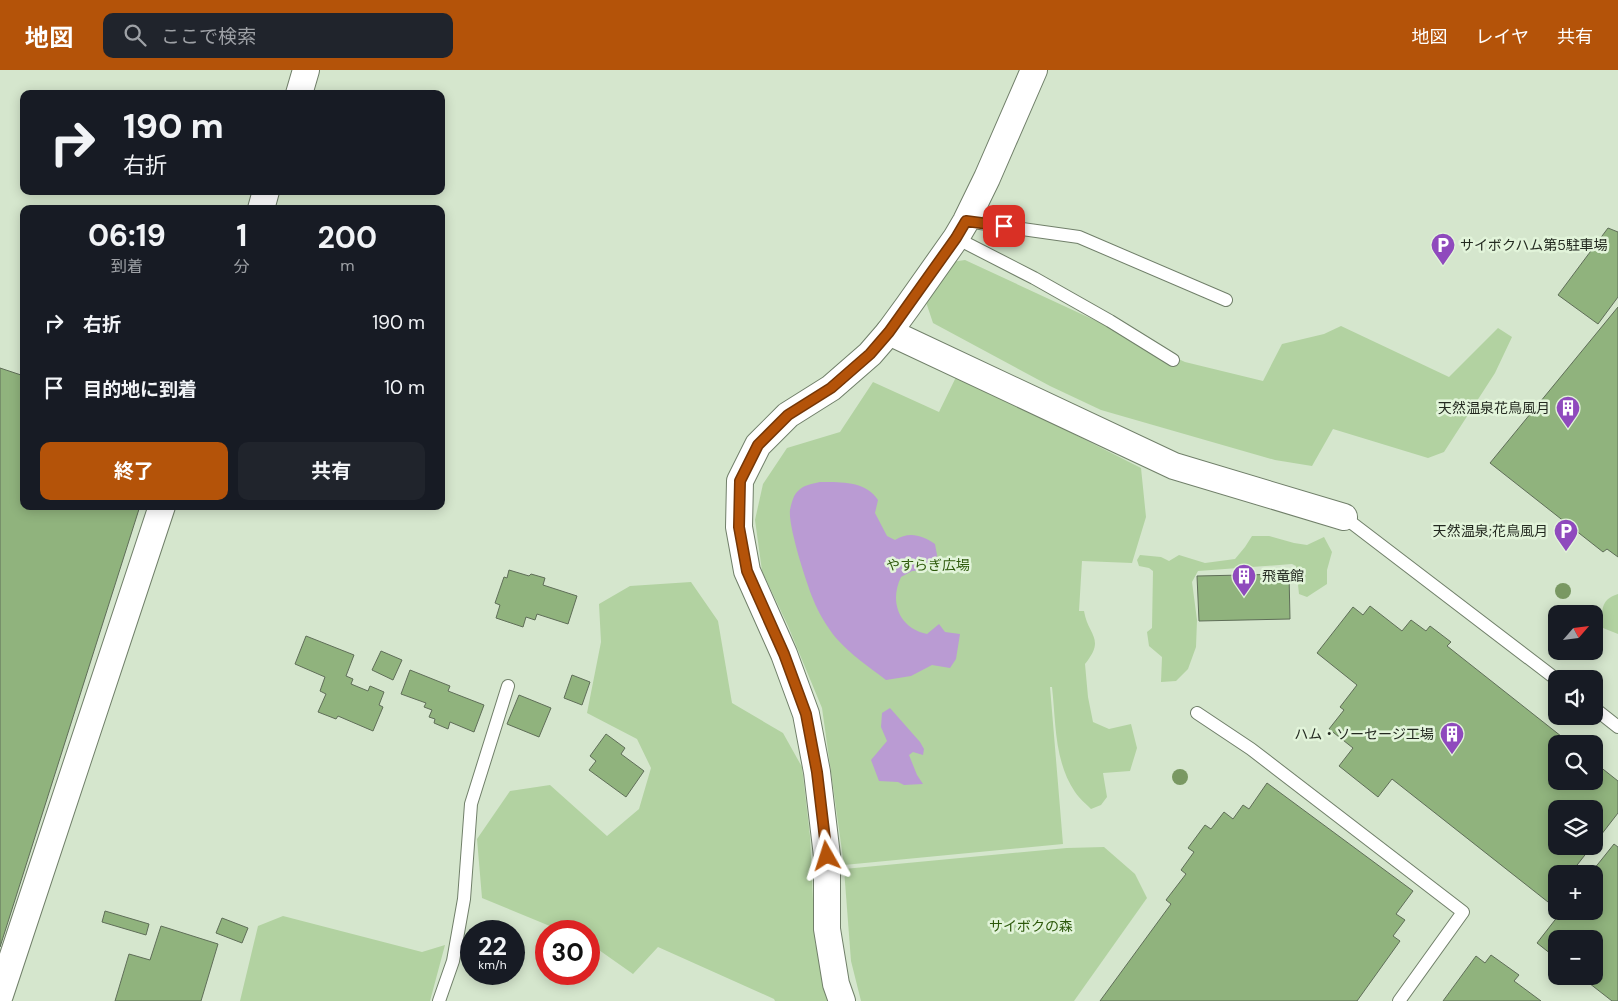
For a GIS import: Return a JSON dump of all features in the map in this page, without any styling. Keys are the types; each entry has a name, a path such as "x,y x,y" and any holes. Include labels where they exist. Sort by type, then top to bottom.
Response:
{"street":[{"path":"299,90 306,70"},
{"path":"842,1001 836,984 826,929 827,856 817,772 806,714 784,654 747,571 739,527 740,481 758,445 788,415 831,388 870,354 889,332 961,230 987,178 1034,70"},
{"path":"889,332 1174,466 1344,517"},
{"path":"0,995 161,510"}],"lane":[{"path":"961,230 1079,237 1226,300"},
{"path":"961,230 1042,282 1110,320 1173,360"},
{"path":"1344,517 1548,673"},
{"path":"440,1001 453,961 464,898 470,804 508,686"},
{"path":"1197,713 1251,749 1463,912 1399,1001"},
{"path":"1603,715 1618,727"}],"green space":[{"path":"965,260 1185,362 1263,381 1282,344 1324,334 1341,326 1449,377 1498,328 1512,337 1495,373 1444,452 1428,458 1333,429 1312,466 1275,460 1101,410 1050,386 933,323 925,299 952,262"},
{"name":"やすらぎ広場","path":"957,375 1141,468 1146,517 1132,563 1082,561 1079,611 1084,611 1095,642 1091,655 1085,664 1088,697 1093,722 1109,729 1131,724 1137,748 1130,771 1103,773 1107,797 1101,805 1091,809 1075,792 1063,767 1057,741 1052,687 1050,687 1063,844 844,865 822,708 788,626 762,571 755,520 763,484 787,448 840,432 873,382 939,412"},
{"path":"1252,536 1269,536 1307,545 1324,537 1332,552 1327,570 1327,584 1307,597 1299,594 1296,566 1292,564 1198,571 1192,582 1197,620 1196,647 1188,669 1176,681 1161,682 1162,657 1149,646 1147,632 1152,628 1153,571 1139,566 1137,560 1140,555 1161,557 1169,561 1179,555 1205,563 1235,559"},
{"path":"691,582 718,621 732,703 783,733 802,767 810,836 815,943 837,1001 775,1001 658,947 633,974 600,951 600,920 535,920 482,898 477,839 510,791 550,785 607,836 639,809 651,768 637,739 587,713 601,642 599,604 630,586"},
{"path":"1618,594 1618,634 1603,628 1603,607 1612,597"},
{"name":"サイボクの森","path":"1104,847 1135,874 1147,898 1074,1001 861,1001 851,961 844,869 1067,848"},
{"path":"283,916 422,952 445,945 430,1001 240,1001 258,926"}],"shaded area":[{"path":"820,482 852,484 867,489 878,500 875,513 887,536 895,540 900,537 915,535 935,544 937,555 935,567 927,570 912,571 901,577 896,596 899,613 903,620 917,631 927,634 939,624 945,632 960,634 956,659 950,668 932,665 911,676 886,680 847,649 829,629 817,609 810,591 798,554 790,518 790,510 797,492 805,486"},
{"path":"890,708 924,749 923,755 913,752 909,755 923,784 904,785 898,782 879,781 871,760 887,741 881,727 882,713"}],"building":[{"path":"1608,228 1618,232 1618,297 1598,324 1558,295"},
{"name":"天然温泉花鳥風月","path":"1618,307 1618,557 1607,549 1603,552 1490,463"},
{"path":"0,368 20,375 20,510 139,510 0,947"},
{"path":"509,570 529,576 531,574 545,578 543,585 577,596 568,624 537,614 535,620 526,617 523,627 496,618 500,605 495,603 504,577 507,578"},
{"name":"飛竜館","path":"1289,574 1290,619 1199,621 1197,576"},
{"name":"ハム・ソーセージ工場","path":"1370,606 1402,631 1411,620 1426,631 1430,626 1451,642 1447,646 1560,735 1548,735 1548,790 1603,790 1603,769 1618,781 1618,813 1603,832 1603,800 1548,800 1548,855 1585,855 1577,865 1548,865 1548,902 1392,779 1378,797 1339,766 1353,748 1329,729 1344,710 1340,707 1357,685 1317,653 1353,607 1363,615"},
{"path":"306,636 354,655 346,676 353,679 351,684 368,691 370,686 384,692 379,705 383,707 373,731 338,716 336,719 318,712 326,694 320,691 325,677 295,664"},
{"path":"381,651 402,660 393,680 372,670"},
{"path":"410,670 450,686 448,691 484,705 474,732 450,722 448,729 434,723 435,719 429,717 432,710 424,707 426,703 401,694"},
{"path":"572,675 590,682 582,705 564,698"},
{"path":"519,695 551,708 539,737 507,724"},
{"path":"606,734 625,748 621,754 644,771 626,797 589,770 596,761 590,756"},
{"path":"1267,783 1413,891 1396,914 1405,920 1393,936 1400,941 1357,1001 1100,1001 1171,904 1166,900 1186,874 1181,870 1194,852 1188,848 1205,825 1211,829 1224,812 1233,819 1243,805 1249,809"},
{"path":"1614,844 1618,847 1618,1001 1612,1001 1592,985 1603,985 1603,930 1548,930 1548,952 1537,943 1555,920 1603,920 1603,865 1597,865"},
{"path":"105,911 149,924 146,935 102,922"},
{"path":"222,918 248,928 242,943 216,933"},
{"path":"161,926 218,944 201,1001 115,1001 129,954 150,960"},
{"path":"1491,955 1519,975 1514,981 1541,1001 1443,1001 1476,956 1485,963"}],"place":[{"name":"サイボクハム第5駐車場","path":"1443,266"},
{"name":"天然温泉花鳥風月","path":"1568,429"},
{"name":"天然温泉;花鳥風月","path":"1566,552"},
{"name":"飛竜館","path":"1244,597"},
{"name":"ハム・ソーセージ工場","path":"1452,755"}],"route":[{"path":"827,856 817,772 806,714 784,654 747,571 739,527 740,481 758,445 788,415 831,388 870,354 908,306 966,221 1004,226"}]}
